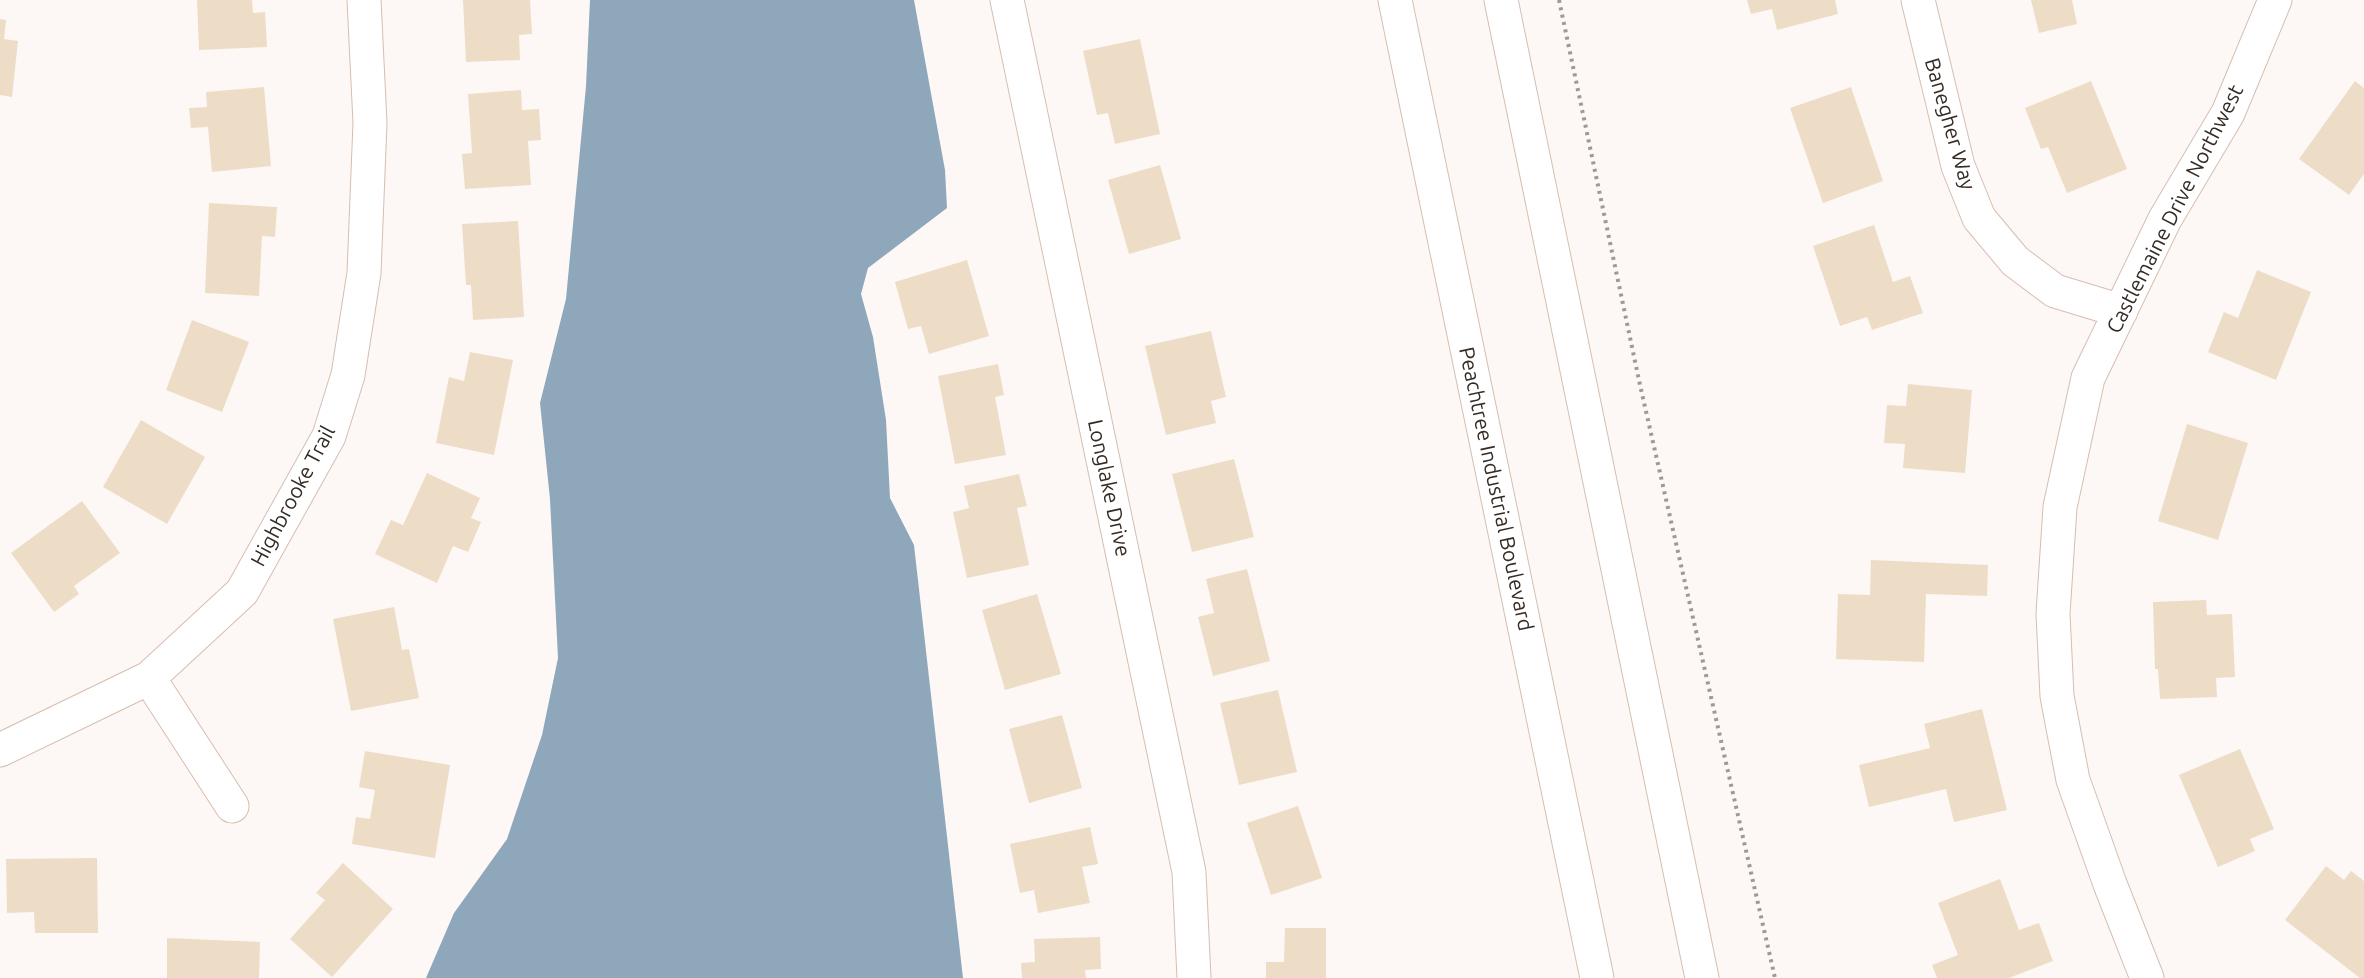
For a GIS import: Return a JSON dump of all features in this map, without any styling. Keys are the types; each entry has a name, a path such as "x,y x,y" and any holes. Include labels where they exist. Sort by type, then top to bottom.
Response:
{"main road":[{"name":"Highbrooke Trail","path":"0,750 149,678 242,592 329,436 348,375 364,273 369,123 364,0"},
{"name":"Longlake Drive","path":"1007,0 1188,872 1194,978"},
{"name":"Peachtree Industrial Boulevard","path":"1395,0 1597,978"},
{"path":"1501,0 1702,978"},
{"name":"Banegher Way","path":"1918,0 1958,166 1979,218 2015,261 2055,291 2121,311"},
{"name":"Castlemaine Drive Northwest","path":"2147,978 2073,780 2057,696 2053,614 2060,507 2088,378 2165,219 2228,113 2275,0"},
{"path":"149,678 232,806"}],"path":[{"path":"1559,0 1643,397 1775,978"}],"water":[{"path":"590,0 914,0 945,170 947,208 868,268 861,294 873,337 886,420 890,498 914,545 963,978 426,978 454,913 507,839 542,735 558,658 550,499 540,403 566,299 586,86"}],"building":[{"path":"197,0 252,0 253,13 265,12 267,47 199,50"},
{"path":"463,0 530,0 532,34 519,35 520,60 466,62"},
{"path":"1747,0 1835,0 1838,14 1777,30 1772,9 1751,14"},
{"path":"2031,0 2072,0 2077,24 2039,33"},
{"path":"0,19 6,20 4,39 18,41 12,97 0,95"},
{"path":"1140,39 1160,134 1115,144 1108,113 1097,115 1083,51"},
{"path":"2091,81 2127,169 2067,193 2048,147 2041,149 2025,108"},
{"path":"2355,81 2364,88 2364,174 2349,195 2299,159"},
{"path":"264,87 271,166 212,172 208,127 191,128 189,108 207,107 206,92"},
{"path":"1851,87 1883,181 1823,203 1790,108"},
{"path":"521,90 522,110 539,109 541,140 528,141 531,185 465,189 462,154 472,153 468,94"},
{"path":"1160,165 1181,239 1129,254 1108,180"},
{"path":"209,203 277,207 275,237 262,236 259,296 205,293"},
{"path":"518,221 524,317 473,320 471,285 466,285 462,224"},
{"path":"1874,225 1893,282 1910,276 1923,313 1872,330 1867,317 1840,326 1813,246"},
{"path":"967,260 989,336 929,354 921,326 908,329 895,282"},
{"path":"2257,270 2311,292 2276,380 2208,352 2224,312 2238,318"},
{"path":"192,320 249,342 222,412 166,390"},
{"path":"1211,331 1226,397 1211,401 1216,423 1166,435 1145,346"},
{"path":"470,352 513,360 494,455 436,443 449,377 464,381"},
{"path":"998,364 1004,395 995,397 1006,455 955,464 938,376"},
{"path":"1908,384 1972,390 1965,473 1903,468 1905,444 1884,443 1887,405 1906,406"},
{"path":"141,420 205,457 167,524 103,487"},
{"path":"2187,424 2248,443 2218,540 2158,521"},
{"path":"1234,459 1254,537 1192,552 1172,474"},
{"path":"427,473 480,498 471,518 481,522 468,552 453,546 437,583 375,554 391,520 403,525"},
{"path":"1019,474 1027,506 1017,508 1029,565 967,578 953,512 969,508 964,486"},
{"path":"82,501 120,553 74,586 79,594 54,612 11,553"},
{"path":"1871,560 1988,565 1987,596 1926,594 1924,662 1836,659 1838,594 1870,595"},
{"path":"1247,569 1270,661 1213,676 1198,617 1214,613 1206,579"},
{"path":"1037,594 1061,674 1005,690 982,610"},
{"path":"2206,600 2207,615 2232,614 2235,677 2216,678 2217,697 2160,699 2158,669 2155,669 2153,602"},
{"path":"394,607 402,650 409,649 419,698 351,711 333,619"},
{"path":"1278,690 1297,772 1239,785 1220,703"},
{"path":"1982,709 2007,810 1954,822 1946,789 1869,807 1859,765 1930,748 1924,724"},
{"path":"1062,715 1082,788 1029,803 1009,729"},
{"path":"2240,749 2274,829 2250,839 2255,851 2218,867 2179,775"},
{"path":"365,751 450,765 435,858 352,844 356,817 370,819 375,790 359,787"},
{"path":"1298,806 1322,878 1271,895 1247,823"},
{"path":"1090,827 1098,864 1082,867 1090,903 1038,913 1034,890 1020,893 1010,844"},
{"path":"97,858 98,933 35,933 34,912 7,913 6,859"},
{"path":"343,863 393,909 332,977 290,939 325,900 316,893"},
{"path":"2326,866 2344,880 2351,871 2364,881 2364,978 2360,978 2285,920"},
{"path":"2000,879 2019,930 2039,923 2053,961 2009,978 1937,978 1932,965 1958,955 1938,903"},
{"path":"1285,928 1326,928 1326,978 1266,978 1266,962 1284,962"},
{"path":"1100,937 1101,969 1085,970 1086,978 1022,978 1021,963 1035,962 1034,939"},
{"path":"167,938 260,942 259,978 167,978"}]}
